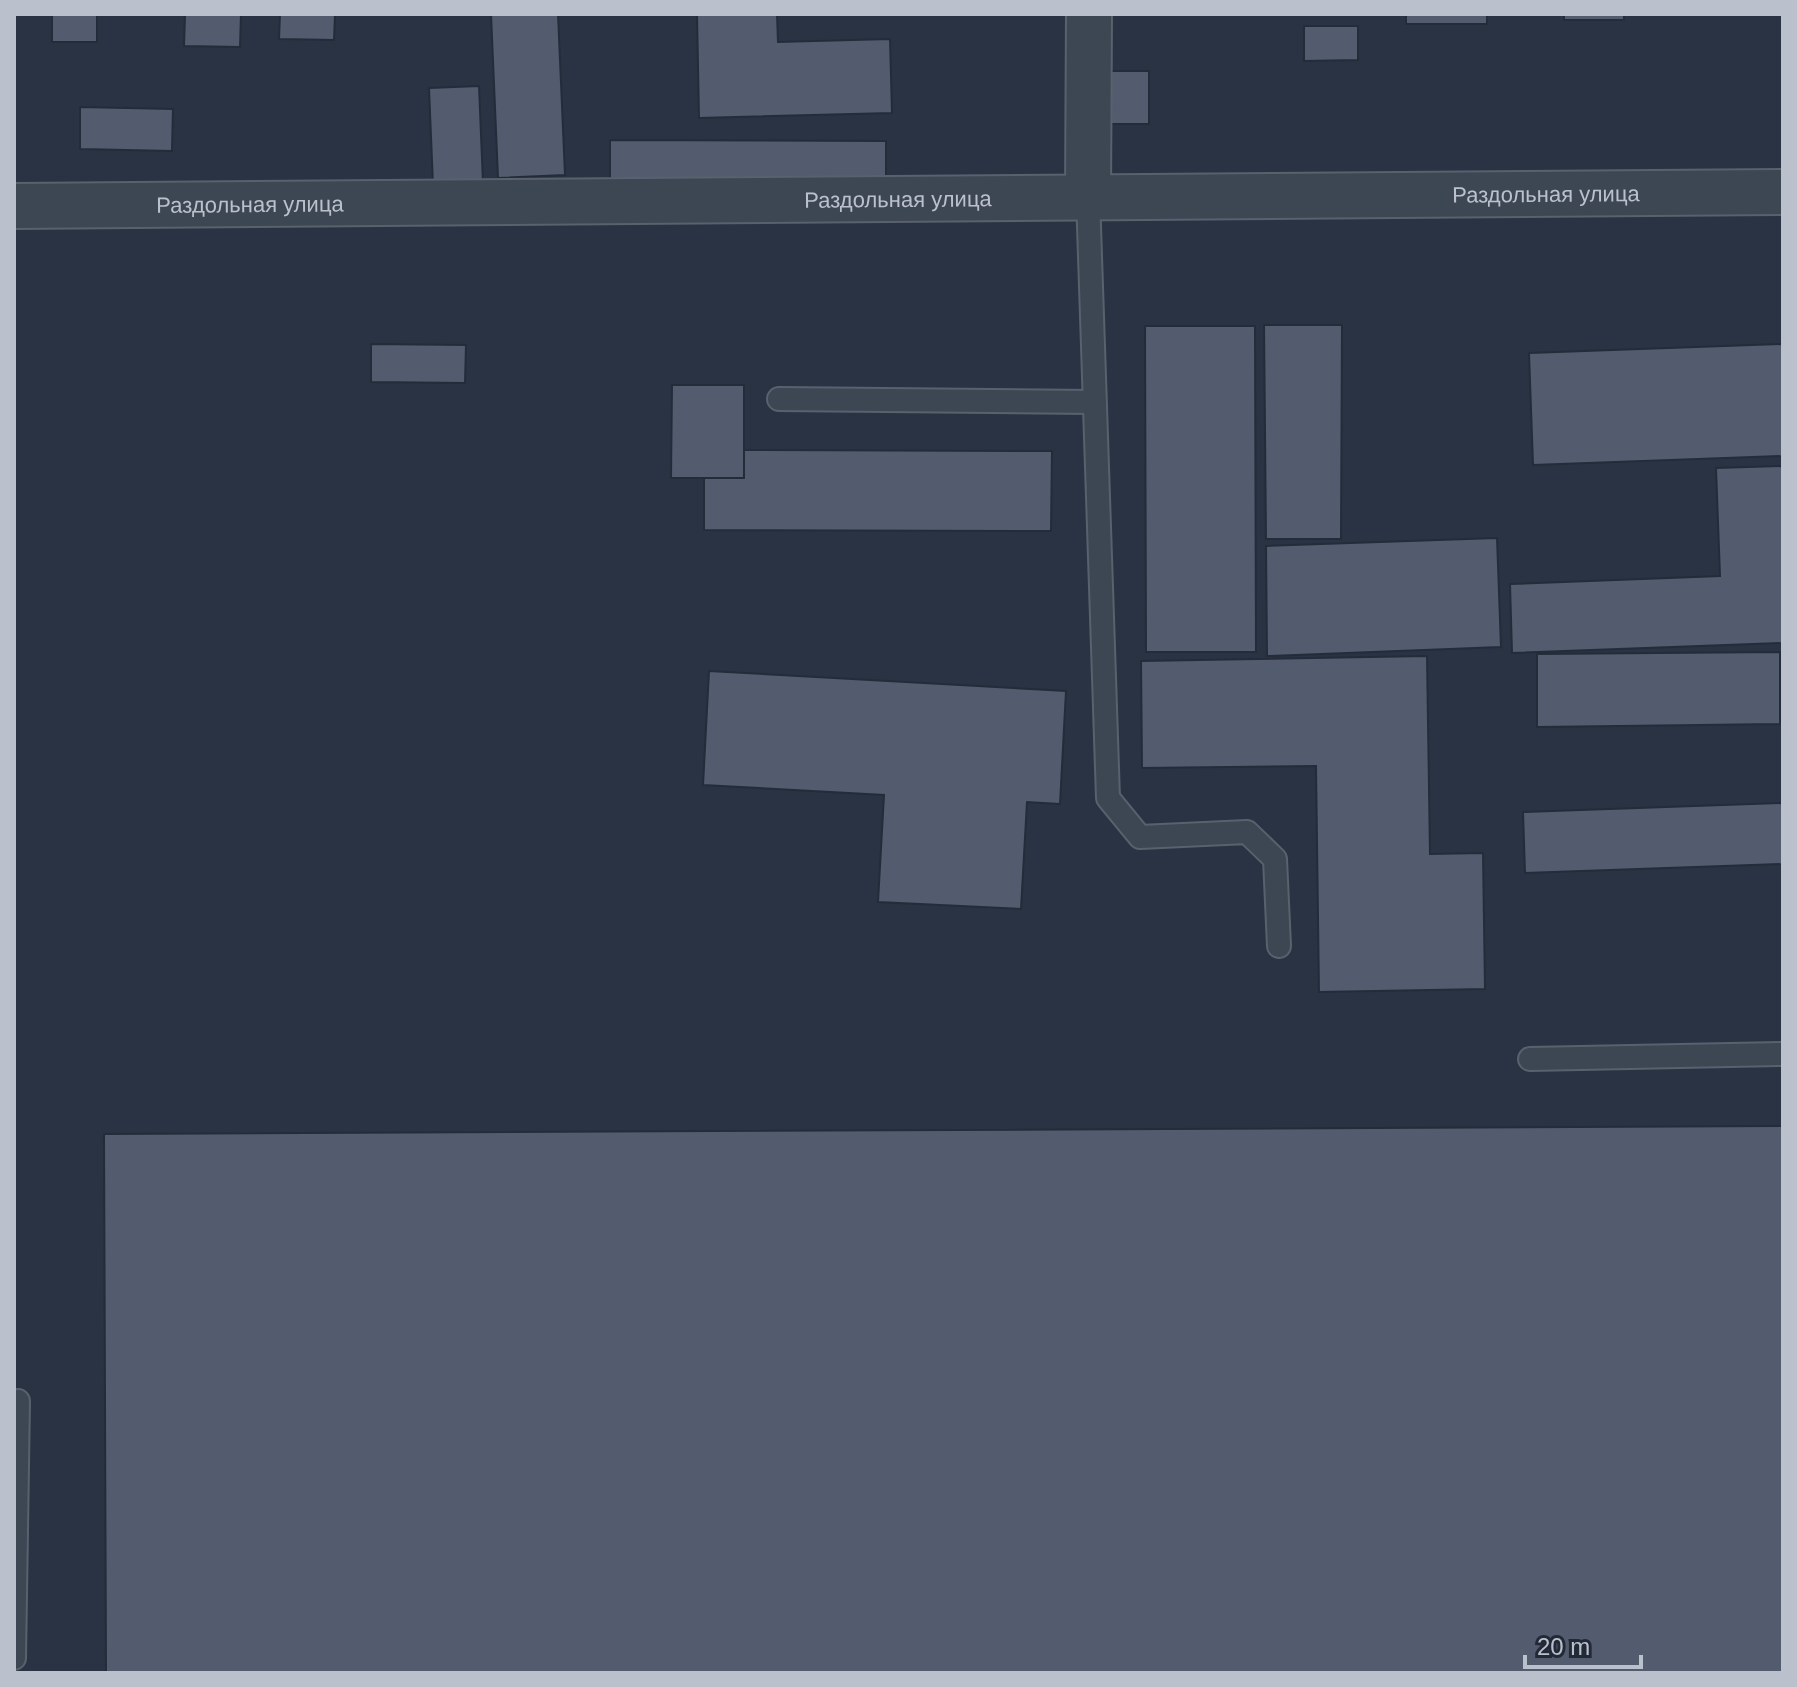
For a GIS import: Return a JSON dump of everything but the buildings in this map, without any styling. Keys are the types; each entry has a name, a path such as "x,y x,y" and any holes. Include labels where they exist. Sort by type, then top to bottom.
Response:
{"street":[{"path":"1088,196 1089,14"},
{"name":"Раздольная улица","path":"14,206 1783,192"}],"lane":[{"path":"1088,196 1108,798 1140,837 1247,832 1275,859 1279,946"},
{"path":"779,399 1094,402"},
{"path":"1530,1059 1783,1054"},
{"path":"14,1658 18,1401"}]}
